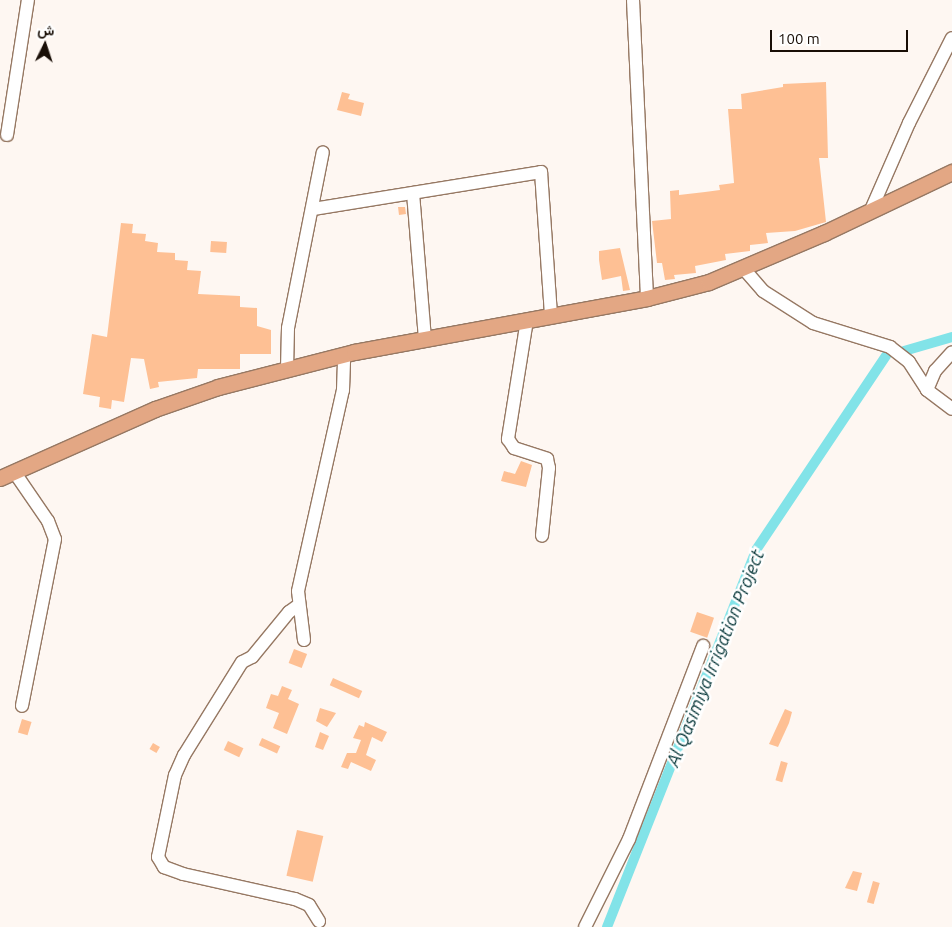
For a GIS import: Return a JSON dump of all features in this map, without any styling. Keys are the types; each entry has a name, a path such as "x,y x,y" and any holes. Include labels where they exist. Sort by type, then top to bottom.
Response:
{"main road":[{"path":"0,478 15,473 178,399 344,354 551,314 647,298 694,286 744,269 952,172"}],"street":[{"path":"7,136 28,0"},
{"path":"633,0 647,298"},
{"path":"871,210 908,123 952,38"},
{"path":"287,369 288,328 323,152"},
{"path":"313,209 541,172 551,314"},
{"path":"413,193 425,338"},
{"path":"744,269 763,292 813,323 890,347 909,362 927,390 952,408"},
{"path":"527,320 508,439 514,448 547,459 549,468 542,536"},
{"path":"927,390 935,371 952,352"},
{"path":"304,640 298,590 343,390 344,354"},
{"path":"15,473 48,521 55,539 22,706"},
{"path":"299,605 289,612 252,657 242,662 184,755 175,775 158,857 164,867 184,874 295,899 309,906 319,921"},
{"path":"585,927 629,839 703,646"}],"building":[{"path":"826,82 828,158 819,158 826,222 795,231 766,233 768,243 750,245 750,251 725,254 726,260 695,266 696,273 674,275 675,279 665,280 662,263 657,263 652,221 671,219 670,191 679,190 679,195 705,192 720,190 719,185 734,183 728,109 742,109 741,94 783,87 783,84"},
{"path":"342,92 350,94 348,99 364,103 361,116 337,110"},
{"path":"398,207 405,207 406,214 399,215"},
{"path":"121,223 133,224 132,233 146,234 145,241 158,243 157,252 175,253 175,260 188,261 187,270 201,271 198,294 240,296 240,307 257,308 257,326 271,330 271,354 240,354 240,369 198,369 197,378 158,382 159,387 150,389 144,359 131,358 124,402 112,400 111,409 99,407 100,397 83,394 92,334 107,337"},
{"path":"211,241 227,242 226,253 210,252"},
{"path":"620,248 630,290 623,291 621,276 602,280 599,251"},
{"path":"521,461 532,465 526,487 501,481 504,471 515,474"},
{"path":"697,612 714,618 707,638 690,632"},
{"path":"294,649 307,654 302,668 289,663"},
{"path":"333,678 362,691 359,698 330,685"},
{"path":"282,686 292,690 288,699 299,704 287,734 273,728 279,713 266,708 271,694 278,696"},
{"path":"320,708 336,713 327,727 316,721"},
{"path":"785,709 792,712 778,747 769,744"},
{"path":"22,719 32,722 27,735 18,732"},
{"path":"365,722 387,732 382,742 372,737 366,755 376,760 371,771 351,762 348,769 341,767 347,753 356,753 361,740 353,738 359,725 364,727"},
{"path":"320,732 329,736 323,750 315,747"},
{"path":"262,738 280,746 277,753 259,745"},
{"path":"228,741 243,748 239,757 224,750"},
{"path":"153,743 160,747 156,753 150,749"},
{"path":"781,761 788,763 782,782 775,780"},
{"path":"297,830 323,836 313,882 286,876"},
{"path":"853,871 862,873 857,891 845,888"},
{"path":"873,881 880,883 874,904 867,902"}],"waterway":[{"name":"Al Qasimiya Irrigation Project","path":"904,351 952,337"},
{"name":"Al Qasimiya Irrigation Project","path":"607,927 756,550 886,356"}]}
